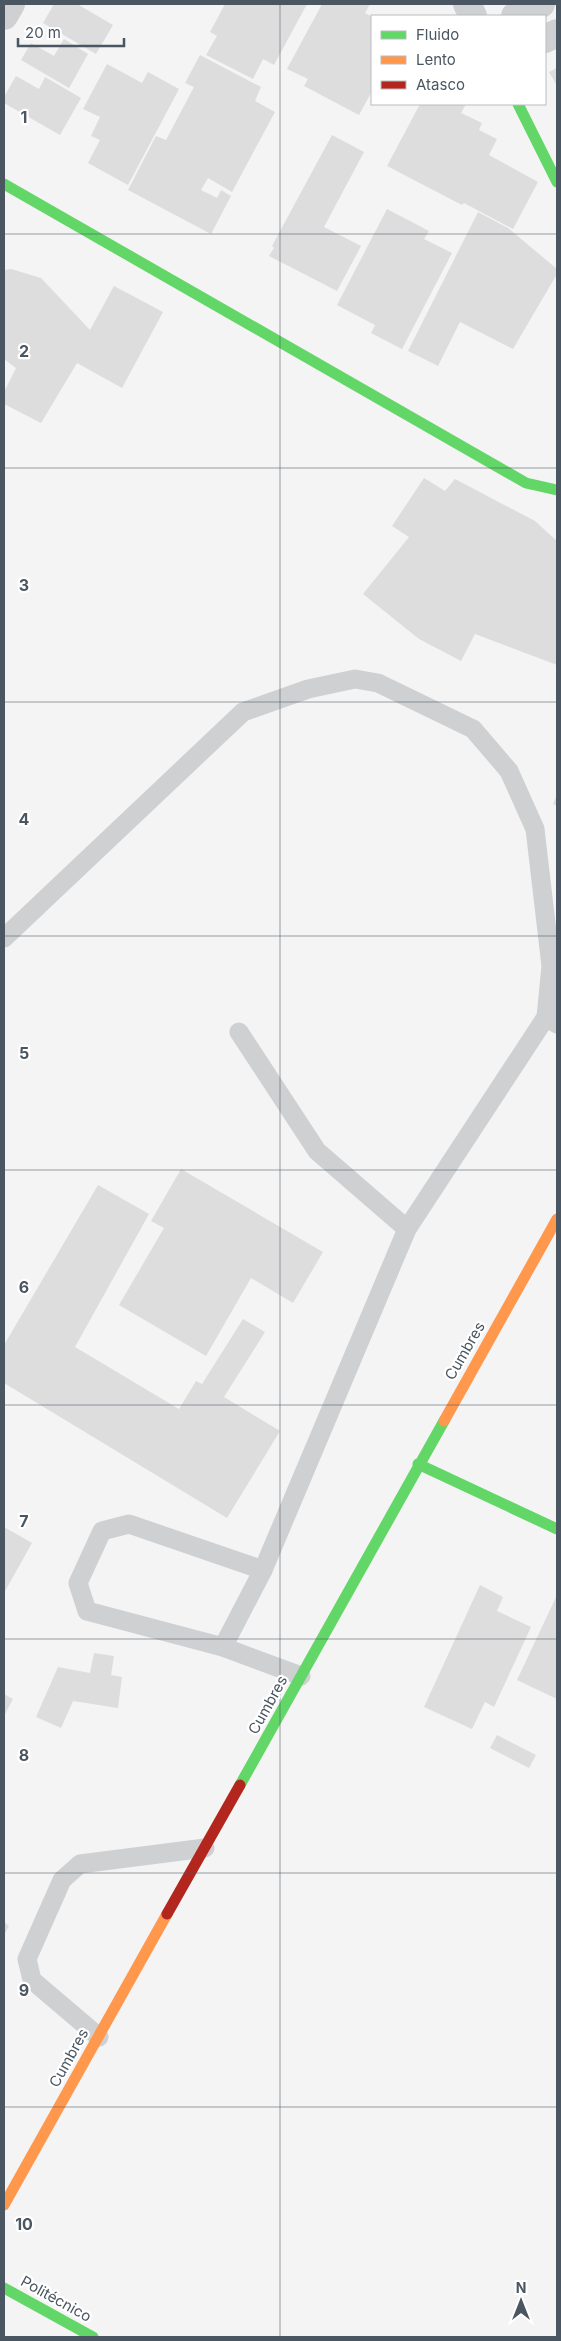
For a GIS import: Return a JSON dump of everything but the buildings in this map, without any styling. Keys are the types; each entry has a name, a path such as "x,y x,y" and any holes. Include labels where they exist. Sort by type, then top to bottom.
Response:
{"street":[{"path":"4,16 11,4"},
{"path":"517,15 541,4"},
{"path":"546,39 557,33"},
{"path":"518,105 557,182"},
{"path":"4,184 526,484 557,490"},
{"name":"Cumbres","path":"4,2205 557,1219"},
{"path":"418,1464 557,1529"},
{"name":"Politécnico","path":"4,2288 93,2337"}],"lane":[{"path":"4,938 243,712 308,689 355,679 378,684 473,729 508,771 535,829 551,966 552,1021 406,1229 263,1570 223,1647"},
{"path":"239,1032 317,1151 406,1229"},
{"path":"263,1570 129,1524 102,1531 78,1582 87,1611 223,1647 301,1676"},
{"path":"99,2037 32,1980 27,1959 62,1880 80,1864 205,1848"}],"traffic: fast":[{"path":"518,105 557,182"},
{"path":"4,184 526,483 557,490"},
{"path":"240,1785 444,1421"},
{"path":"418,1464 557,1529"},
{"path":"4,2288 93,2337"}],"traffic: slow":[{"path":"444,1421 557,1219"},
{"path":"4,2205 167,1914"}],"traffic: jam":[{"path":"167,1914 240,1785"}]}
